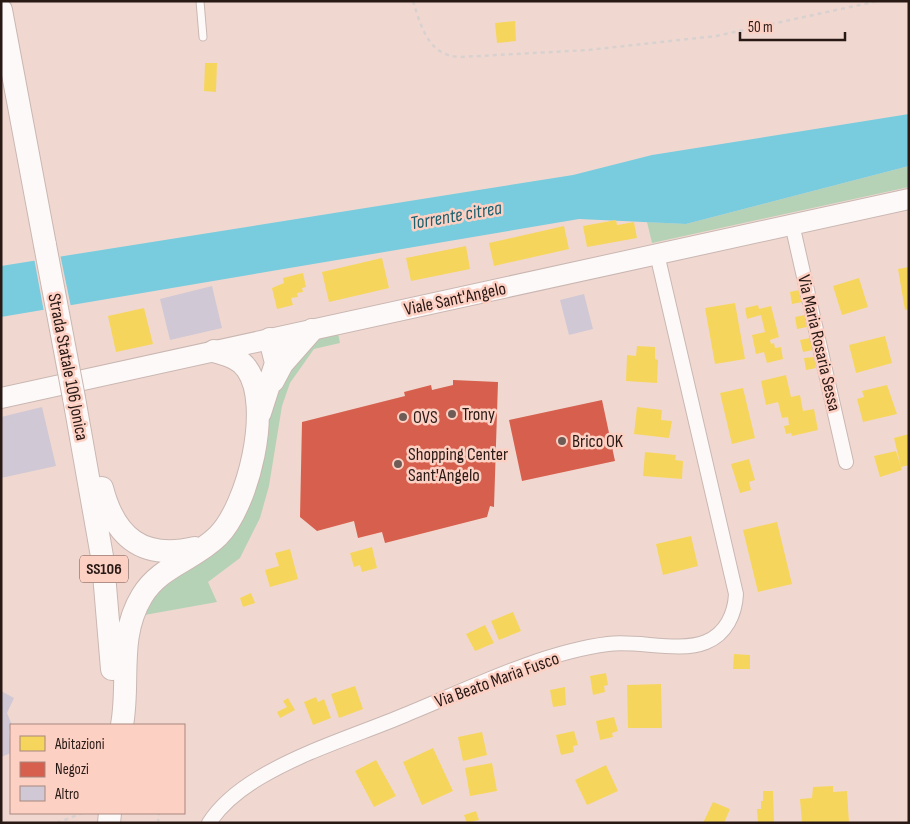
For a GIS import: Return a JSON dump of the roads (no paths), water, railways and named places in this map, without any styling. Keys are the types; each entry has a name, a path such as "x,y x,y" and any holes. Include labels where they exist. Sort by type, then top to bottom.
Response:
{"main road":[{"name":"Strada Statale 106 Jonica","path":"1,10 75,406 106,588 112,654 113,724"},
{"path":"1,71 16,147 30,168"},
{"name":"Viale Sant'Angelo","path":"1,398 909,198"},
{"path":"260,391 312,330"},
{"path":"122,724 126,688 125,644 133,614 152,581 164,571 198,554 218,536 229,522 240,500 252,455 260,391 276,363 267,340"},
{"path":"214,351 242,363 247,368 260,391"},
{"path":"75,406 89,434 108,510 120,530 135,542 159,551 204,548"}],"street":[{"name":"Via Maria Rosaria Sessa","path":"792,224 846,462"},
{"name":"Via Beato Maria Fusco","path":"209,823 220,807 239,790 280,766 540,661 609,644 696,645 712,639 726,626 736,606 736,594 657,254"}],"lane":[{"path":"200,1 203,37"}],"water":[{"name":"Torrente citrea","path":"909,114 909,166 686,224 579,219 1,317 1,266 573,175 652,155"}],"place":[{"name":"Trony","path":"452,414"},
{"name":"OVS","path":"403,417"},
{"name":"Brico OK","path":"562,441"},
{"name":"Shopping Center Sant'Angelo","path":"398,464"}]}
